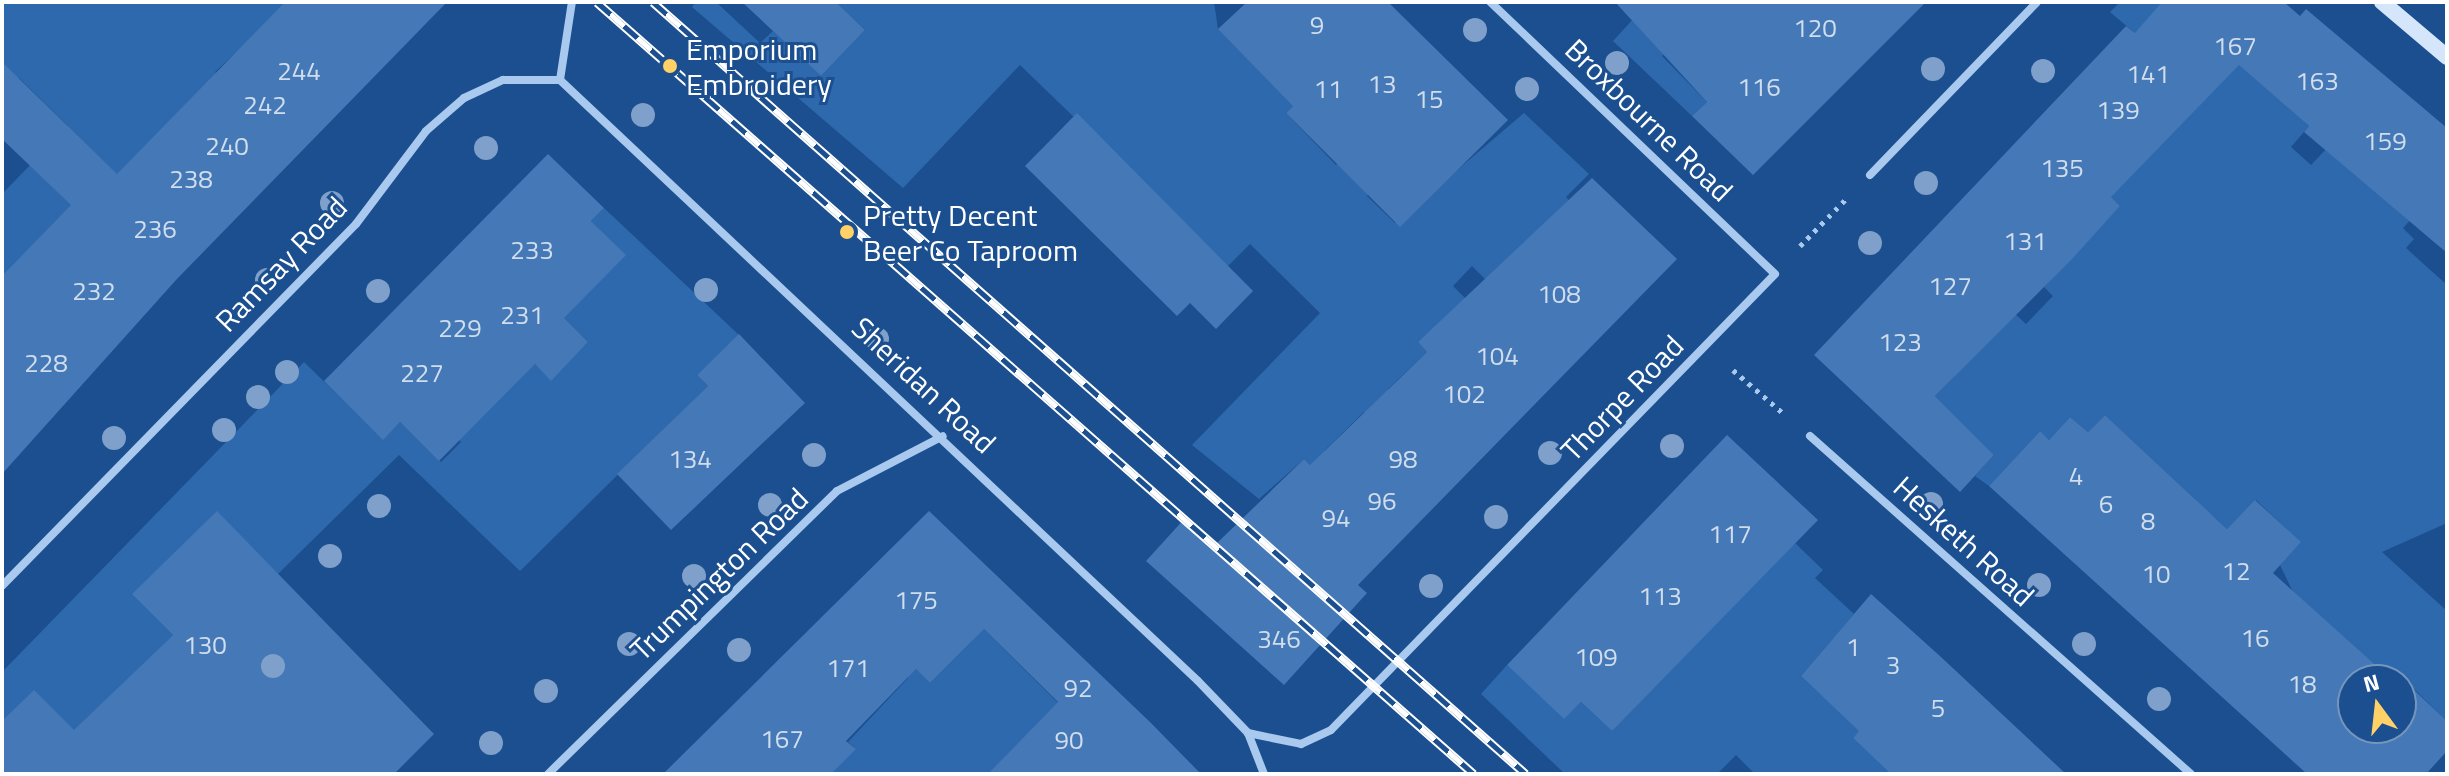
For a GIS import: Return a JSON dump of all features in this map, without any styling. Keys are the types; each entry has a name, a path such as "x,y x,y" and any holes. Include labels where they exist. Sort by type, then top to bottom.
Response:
{"main road":[{"path":"2382,2 2447,57"}],"street":[{"path":"560,80 572,2"},
{"name":"Broxbourne Road","path":"1490,2 1775,274"},
{"path":"1870,175 2037,2"},
{"name":"Ramsay Road","path":"3,583 356,224 426,131 464,98 503,80 560,80"},
{"name":"Sheridan Road","path":"560,80 943,436 1248,733"},
{"name":"Thorpe Road","path":"1248,733 1301,744 1331,730 1775,274"},
{"name":"Trumpington Road","path":"548,774 837,491 943,436"},
{"name":"Hesketh Road","path":"1810,436 2191,774"},
{"path":"1248,733 1264,774"}],"path":[{"path":"1775,274 1870,175"},
{"path":"1704,347 1810,436"}],"shaded area":[{"path":"2,2 291,2 215,72 243,99 2,315 2,194 68,126 19,78 2,95"},
{"path":"696,2 716,2 760,43 773,31 821,76 865,30 836,2 1214,2 1218,29 1334,65 1286,113 1336,165 1386,113 1395,166 1367,196 1395,223 1524,113 1589,174 1566,197 1596,228 1516,310 1472,266 1453,286 1471,304 1418,342 1427,352 1388,389 1412,415 1389,436 1364,412 1324,451 1335,490 1304,459 1259,499 1192,445 1320,313 1250,244 1228,266 1020,65 903,188 692,7"},
{"path":"1649,2 1680,37 1662,56 1707,102 1692,116 1613,41"},
{"path":"2120,2 2162,2 2193,24 2309,126 2291,147 2311,165 2329,146 2414,216 2403,228 2414,239 2406,248 2447,285 2447,523 2382,552 2447,611 2447,721 2417,692 2417,664 2355,664 2292,590 2280,565 2300,542 2256,500 2227,529 2211,514 2158,541 2196,500 2105,415 2088,432 2070,417 2049,440 2039,432 1989,486 1975,476 1994,455 1935,396 1954,377 1981,282 2026,324 2053,296 2044,287 2120,206 2084,172 2208,95 2110,12"},
{"path":"604,208 739,335 697,375 708,386 520,571 399,455 278,574 217,512 133,594 173,635 74,731 2,721 2,672 304,362 383,439 400,422 441,462 461,442 451,431 535,364 551,380 588,342 532,287 625,255 591,221"},
{"path":"1764,513 1823,570 1815,578 1854,614 1801,676 1821,695 1844,671 1861,730 1853,738 1882,765 1947,774 1755,774 1736,755 1717,774 1565,774 1481,694 1507,665 1564,718 1581,702 1612,731"},
{"path":"956,588 985,630 1064,709 988,774 831,774 855,748 848,742 908,678 896,649 930,683 972,641"}],"building":[{"path":"285,2 447,2 176,280 2,474 2,276 71,205 2,139 2,62 117,174"},
{"path":"742,2 836,2 865,30 821,76"},
{"path":"1247,2 1388,2 1508,120 1400,227 1286,113 1293,106 1218,29"},
{"path":"1615,2 1926,2 1753,175 1692,116 1707,102"},
{"path":"2162,2 2284,2 2300,16 2306,9 2447,128 2447,253 2304,132 2309,126 2239,65 2111,197 2120,206 2072,259 1935,396 1994,455 1960,492 1814,355 2126,26 2135,33"},
{"path":"1077,113 1253,291 1216,329 1190,303 1177,316 1025,166"},
{"path":"548,154 604,208 591,221 626,255 564,318 588,342 551,381 535,364 439,461 400,422 383,440 324,381"},
{"path":"1592,178 1677,259 1358,585 1367,593 1284,685 1146,561 1186,517 1216,544 1304,459 1310,465 1427,352 1418,342"},
{"path":"739,334 805,403 671,530 617,474 708,386 697,375"},
{"path":"2105,415 2227,529 2255,500 2301,542 2273,573 2374,664 2337,664 2337,744 2417,744 2417,693 2447,721 2447,751 2426,774 2307,774 1989,486 2040,431 2049,440 2070,417 2088,432"},
{"path":"1727,435 1818,520 1612,731 1581,702 1564,719 1507,665"},
{"path":"217,511 434,734 394,774 2,774 2,721 34,690 74,730 173,635 132,594"},
{"path":"929,511 1201,774 988,774 1058,702 984,629 930,683 916,669 846,741 856,749 831,774 663,774"},
{"path":"1871,594 2066,774 1891,774 1853,738 1859,731 1801,676"}],"railway":[{"path":"597,2 1474,774"},
{"path":"653,2 1526,774"}],"place":[{"name":"Emporium Embroidery","path":"670,66"},
{"name":"Pretty Decent Beer Co Taproom","path":"847,232"}]}
